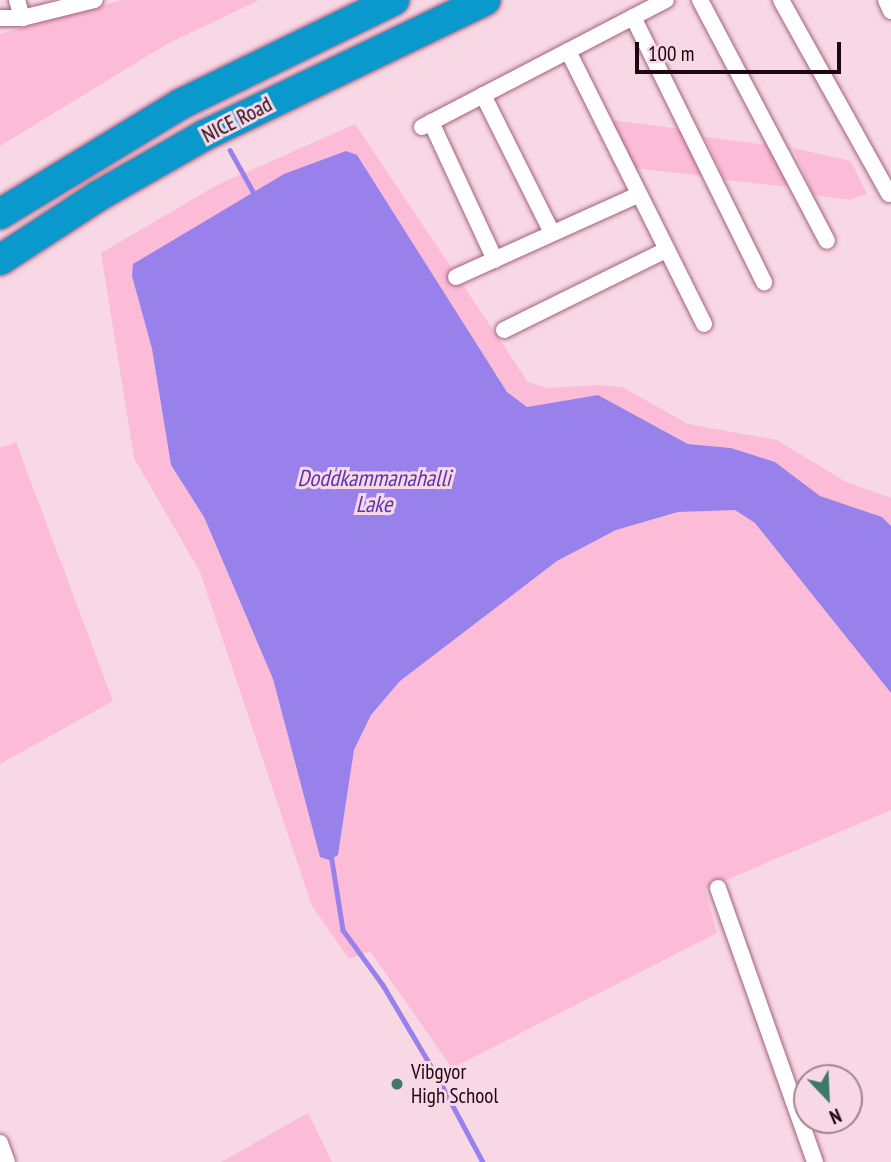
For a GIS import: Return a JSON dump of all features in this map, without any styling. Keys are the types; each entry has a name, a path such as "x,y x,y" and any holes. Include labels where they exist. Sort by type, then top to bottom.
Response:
{"highway":[{"name":"NICE Road","path":"0,214 181,104 394,0"},
{"name":"NICE Road","path":"0,260 98,196 205,135 485,0"}],"street":[{"path":"17,0 22,18"},
{"path":"0,18 22,18 95,0"},
{"path":"495,260 426,125 666,0"},
{"path":"700,0 827,241"},
{"path":"782,0 889,194"},
{"path":"886,0 891,11"},
{"path":"633,17 764,282"},
{"path":"568,51 704,324"},
{"path":"483,95 552,233"},
{"path":"456,277 638,195"},
{"path":"504,330 666,250"},
{"path":"718,888 815,1162"}],"shaded area":[{"path":"122,0 259,0 167,44 0,146 0,34"},
{"path":"610,120 682,129 706,176 633,168"},
{"path":"355,124 528,382 548,388 599,385 622,387 688,424 777,440 846,482 891,498 891,526 882,517 820,496 775,462 731,448 689,444 598,395 527,407 507,392 357,155 132,276 152,349 171,465 204,517 273,679 320,857 338,855 354,750 371,715 400,681 557,561 616,530 678,512 735,509 755,523 891,693 891,810 705,889 717,933 452,1068 370,951 349,959 312,906 200,572 134,458 101,253 217,185"},
{"path":"705,137 769,145 791,187 725,180"},
{"path":"793,148 851,161 867,194 850,200 814,195"},
{"path":"16,442 113,701 0,764 0,448"},
{"path":"308,1113 332,1162 221,1162"}],"water":[{"name":"Doddkammanahalli Lake","path":"346,151 357,155 507,392 527,407 598,395 688,444 731,448 775,462 820,496 882,517 891,526 891,693 755,523 735,510 678,512 616,530 557,561 400,681 371,715 354,750 338,855 329,860 320,857 273,679 204,517 171,465 152,349 132,276 133,264 284,174"}],"waterway":[{"path":"230,150 255,195"},
{"path":"331,854 343,930 383,985 437,1076 483,1162"}],"place":[{"name":"Vibgyor High School","path":"397,1084"}]}
